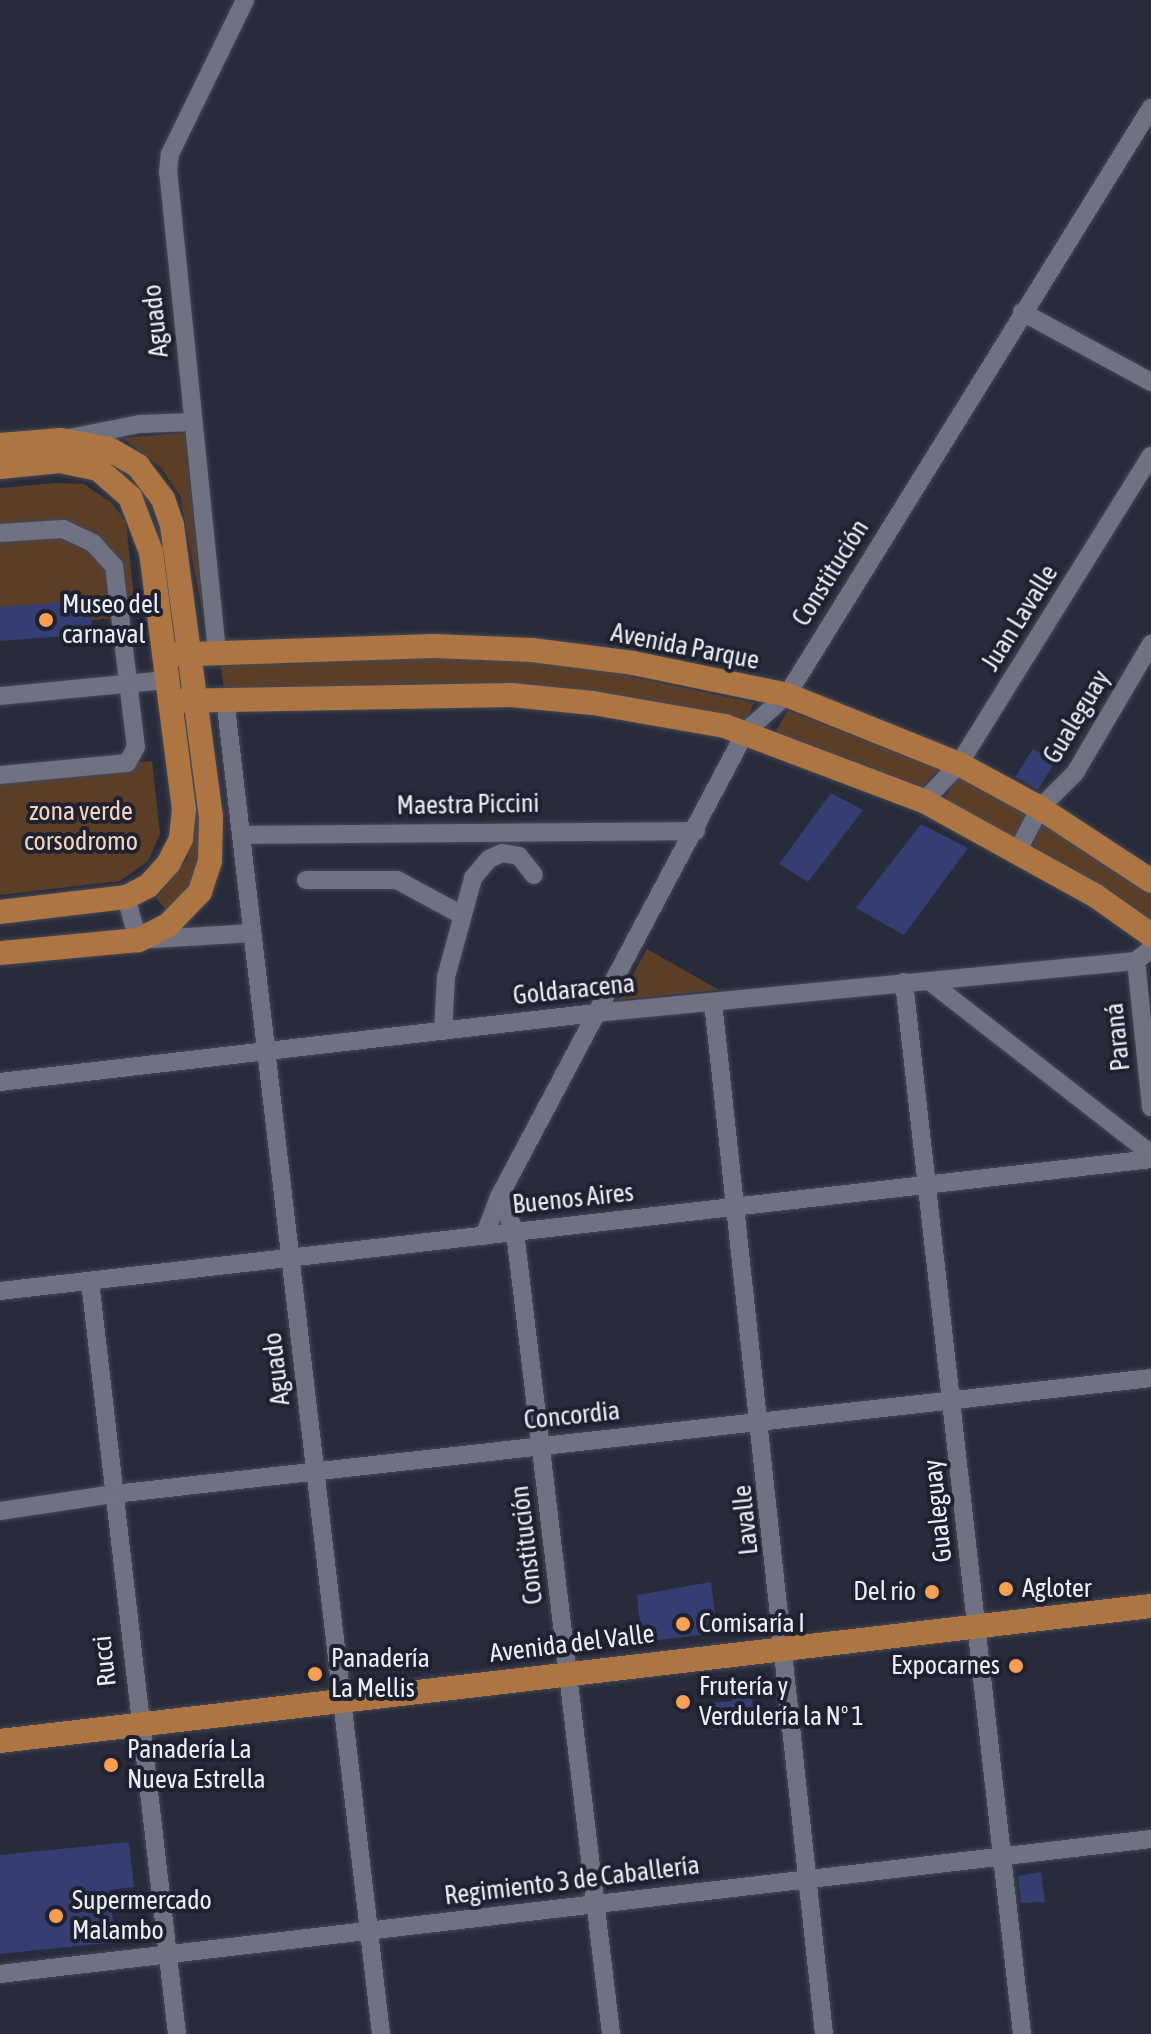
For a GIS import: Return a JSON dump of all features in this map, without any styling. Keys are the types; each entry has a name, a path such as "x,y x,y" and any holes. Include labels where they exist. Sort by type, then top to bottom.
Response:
{"main road":[{"path":"0,445 61,440 109,449 138,466 163,499 172,525 211,817 210,861 200,892 182,915 138,940 0,953"},
{"path":"0,467 60,461 98,469 130,497 151,552 184,809 181,839 169,863 148,886 126,897 0,912"},
{"name":"Avenida Parque","path":"164,655 434,646 532,650 633,663 787,695 959,764 1040,808 1151,881"},
{"path":"169,691 197,700 511,695 593,703 746,731 924,801 1096,896 1151,935"},
{"name":"Avenida del Valle","path":"0,1741 785,1646 1151,1606"}],"street":[{"name":"Aguado","path":"217,652 192,422 170,154 245,0"},
{"name":"Constitución","path":"484,1236 499,1197 595,1013 696,831 746,731 787,695 1151,108"},
{"path":"1022,312 1151,382"},
{"path":"61,440 140,424 192,422"},
{"name":"Juan Lavalle","path":"924,801 959,764 1151,456"},
{"path":"0,533 63,529 104,553 120,582 136,747 127,763 0,775"},
{"name":"Gualeguay","path":"1017,852 1040,808 1075,773 1151,644"},
{"path":"0,696 130,684 169,691"},
{"name":"Aguado","path":"225,698 381,2034"},
{"name":"Maestra Piccini","path":"241,835 696,831"},
{"path":"443,1031 446,977 460,914 473,878 489,859 502,853 519,856 534,875"},
{"path":"306,880 397,880 460,914"},
{"path":"126,897 138,940 252,933"},
{"path":"1136,961 1151,949"},
{"name":"Goldaracena","path":"0,1082 595,1013 1136,961"},
{"name":"Paraná","path":"1136,961 1151,1107"},
{"path":"929,981 1151,1156"},
{"name":"Gualeguay","path":"904,982 1022,2034"},
{"name":"Lavalle","path":"713,1002 762,1421 824,2034"},
{"name":"Buenos Aires","path":"0,1291 1151,1156"},
{"name":"Constitución","path":"499,1197 515,1232 598,1904 611,2034"},
{"name":"Rucci","path":"90,1281 138,1724 177,2034"},
{"name":"Concordia","path":"0,1511 114,1494 1151,1378"},
{"name":"Regimiento 3 de Caballería","path":"0,1974 1151,1839"}],"green space":[{"path":"185,433 203,614 180,496 161,468 123,438"},
{"path":"84,484 112,503 126,522 136,616 0,629 0,488"},
{"path":"434,653 592,668 754,703 744,725 592,695 434,683 224,689 220,661"},
{"path":"788,710 939,768 921,789 781,735 776,731"},
{"path":"177,721 193,721 201,861 191,888 169,913 156,898 188,858 191,823"},
{"name":"zona verde corsodromo","path":"152,761 160,834 148,861 120,881 0,895 0,774"},
{"path":"958,773 1028,812 1014,837 943,803"},
{"path":"1044,820 1151,895 1151,925 1031,848"},
{"path":"647,949 719,990 619,1000"}],"building":[{"name":"Museo del carnaval","path":"90,600 92,634 0,641 0,607"},
{"path":"1033,749 1055,762 1038,790 1015,777"},
{"path":"831,793 863,810 808,882 779,864"},
{"path":"921,824 968,848 904,935 856,908"},
{"path":"711,1582 717,1633 642,1642 637,1595"},
{"path":"750,1678 755,1725 713,1730 709,1703 732,1701 730,1681"},
{"name":"Supermercado Malambo","path":"129,1842 134,1887 109,1890 116,1942 0,1954 0,1855"},
{"path":"1041,1872 1045,1902 1021,1903 1018,1876"}],"place":[{"name":"Museo del carnaval","path":"46,620"},
{"name":"Agloter","path":"1006,1589"},
{"name":"Del rio","path":"932,1592"},
{"name":"Comisaría I","path":"683,1624"},
{"name":"Expocarnes","path":"1016,1666"},
{"name":"Panadería La Mellis","path":"315,1674"},
{"name":"Frutería y Verdulería la Nº 1","path":"683,1702"},
{"name":"Panadería La Nueva Estrella","path":"111,1765"},
{"name":"Supermercado Malambo","path":"56,1916"}]}
